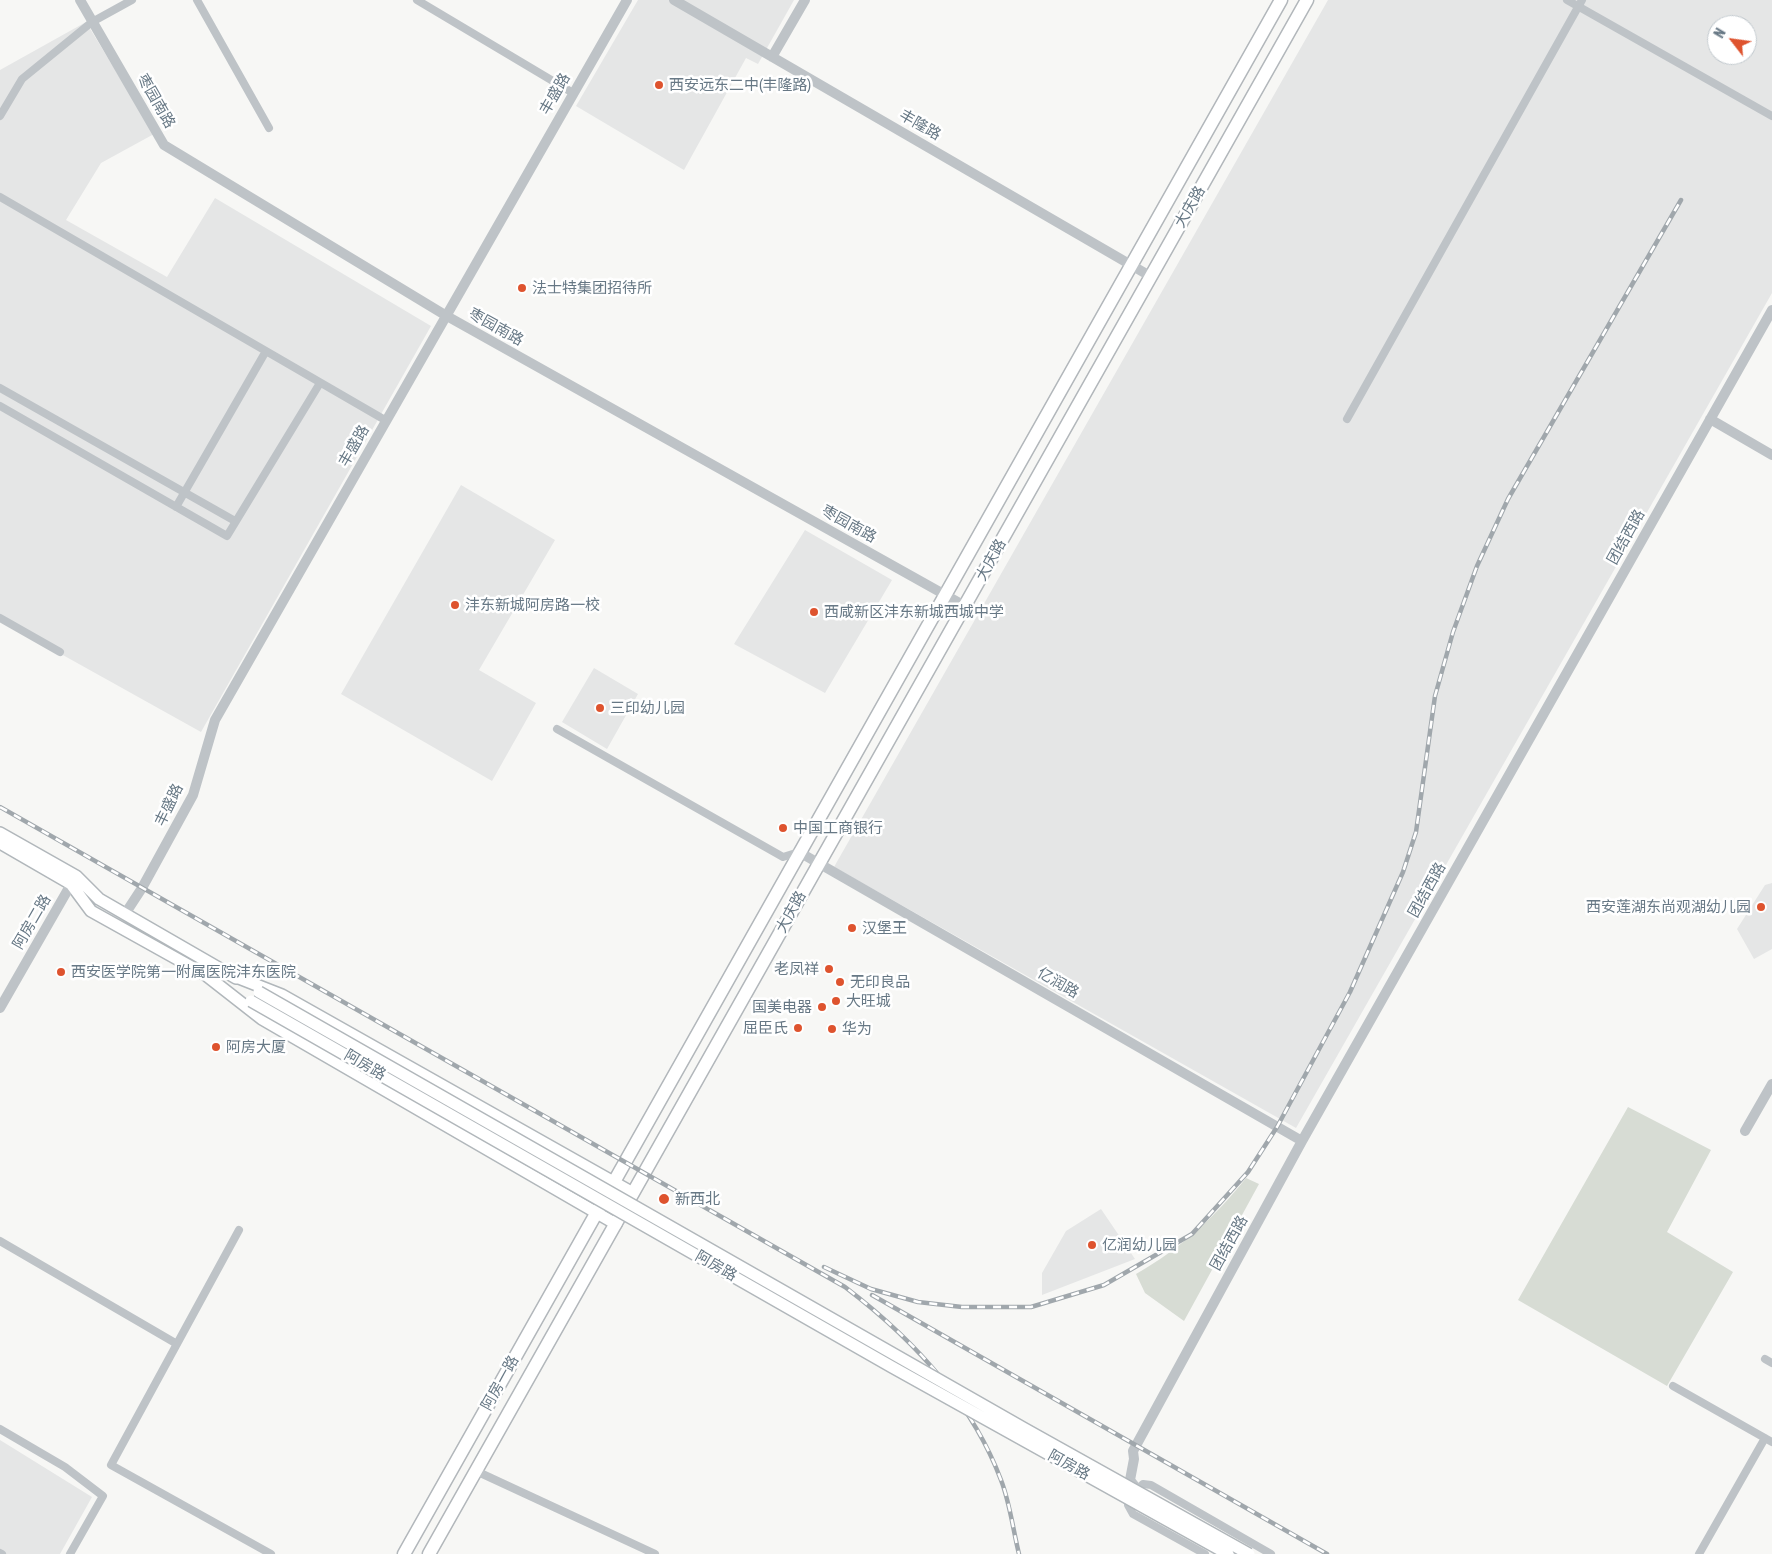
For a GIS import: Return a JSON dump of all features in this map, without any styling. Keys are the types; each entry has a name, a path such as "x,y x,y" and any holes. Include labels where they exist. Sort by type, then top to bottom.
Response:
{"main road":[{"name":"大庆路","path":"597,1212 798,852 1281,0"},
{"name":"大庆路","path":"616,1224 818,863 966,606 1307,0"},
{"name":"阿房路","path":"0,833 74,880 99,899 259,992 1009,1420 1249,1554"},
{"name":"阿房路","path":"0,843 74,880 91,911 884,1362 1228,1554"},
{"name":"阿房路","path":"231,975 282,995 633,1193"},
{"name":"阿房路","path":"206,976 262,1019 616,1224"},
{"name":"阿房一路","path":"404,1554 597,1212"},
{"name":"阿房一路","path":"430,1551 616,1224"},
{"path":"413,1538 430,1551"}],"street":[{"name":"枣园南路","path":"80,0 164,144 445,315 966,606"},
{"path":"0,116 22,79 92,22 132,0"},
{"path":"197,0 269,128"},
{"path":"417,0 573,93"},
{"name":"丰盛路","path":"124,914 142,888 192,795 215,720 445,315 627,0"},
{"name":"丰隆路","path":"674,0 1150,276"},
{"path":"772,57 804,0"},
{"path":"1567,0 1580,3 1772,116"},
{"path":"1347,419 1580,3"},
{"path":"0,197 385,420"},
{"name":"团结西路","path":"1137,1489 1130,1480 1134,1459 1132,1451 1302,1141 1772,310"},
{"path":"176,507 266,351"},
{"path":"0,406 227,536 320,383"},
{"path":"0,388 235,521"},
{"path":"22,419 30,405"},
{"path":"1710,419 1772,455"},
{"path":"88,456 96,442"},
{"path":"134,483 142,469"},
{"path":"0,618 60,652"},
{"path":"557,729 783,857 798,852"},
{"name":"亿润路","path":"798,852 1302,1141"},
{"name":"阿房二路","path":"0,1008 74,880"},
{"path":"1745,1131 1772,1084"},
{"path":"238,1230 112,1465 271,1554"},
{"path":"0,1241 177,1344"},
{"path":"1673,1386 1768,1440 1699,1554"},
{"path":"0,1429 65,1467 103,1496 70,1554"},
{"path":"476,1471 655,1554"},
{"path":"1205,1554 1133,1514 1128,1505 1132,1494 1143,1484 1151,1485 1272,1554"}],"shaded area":[{"name":"西安远东二中(丰隆路)","path":"638,0 794,0 758,64 746,58 684,170 576,106"},
{"path":"1328,0 1772,0 1772,293 1296,1128 834,867"},
{"path":"86,22 154,134 101,163 66,220 167,277 215,198 431,326 201,732 0,620 0,70"},
{"name":"沣东新城阿房路一校","path":"461,485 555,540 479,670 536,703 492,781 341,694"},
{"name":"西咸新区沣东新城西城中学","path":"805,530 892,580 825,693 734,644"},
{"name":"三印幼儿园","path":"594,668 638,694 607,749 562,722"},
{"name":"西安莲湖东尚观湖幼儿园","path":"1772,883 1772,949 1754,959 1737,929 1765,885"},
{"path":"1628,1107 1711,1150 1667,1232 1733,1272 1667,1386 1518,1300"},
{"path":"1246,1178 1259,1184 1184,1321 1145,1293 1136,1274 1167,1254 1196,1231 1222,1206"},
{"name":"亿润幼儿园","path":"1101,1209 1135,1259 1042,1295 1042,1273 1066,1231"},
{"path":"0,1440 92,1497 60,1554 0,1554"}],"railway":[{"path":"824,1267 871,1289 918,1302 962,1307 1031,1307 1104,1285 1192,1234 1248,1172 1277,1127 1350,992 1403,872 1416,832 1435,696 1453,632 1477,566 1508,499 1681,200"},
{"path":"0,807 845,1287 916,1349 956,1397 973,1423 1001,1480 1019,1554"},
{"path":"872,1295 1327,1554"}],"place":[{"name":"西安远东二中(丰隆路)","path":"659,85"},
{"name":"法士特集团招待所","path":"522,288"},
{"name":"沣东新城阿房路一校","path":"455,605"},
{"name":"西咸新区沣东新城西城中学","path":"814,612"},
{"name":"三印幼儿园","path":"600,708"},
{"name":"中国工商银行","path":"783,828"},
{"name":"西安莲湖东尚观湖幼儿园","path":"1761,907"},
{"name":"汉堡王","path":"852,928"},
{"name":"老凤祥","path":"829,969"},
{"name":"西安医学院第一附属医院沣东医院","path":"61,972"},
{"name":"无印良品","path":"840,982"},
{"name":"大旺城","path":"836,1001"},
{"name":"国美电器","path":"822,1007"},
{"name":"屈臣氏","path":"798,1028"},
{"name":"华为","path":"832,1029"},
{"name":"阿房大厦","path":"216,1047"},
{"name":"新西北","path":"664,1199"},
{"name":"亿润幼儿园","path":"1092,1245"}]}
